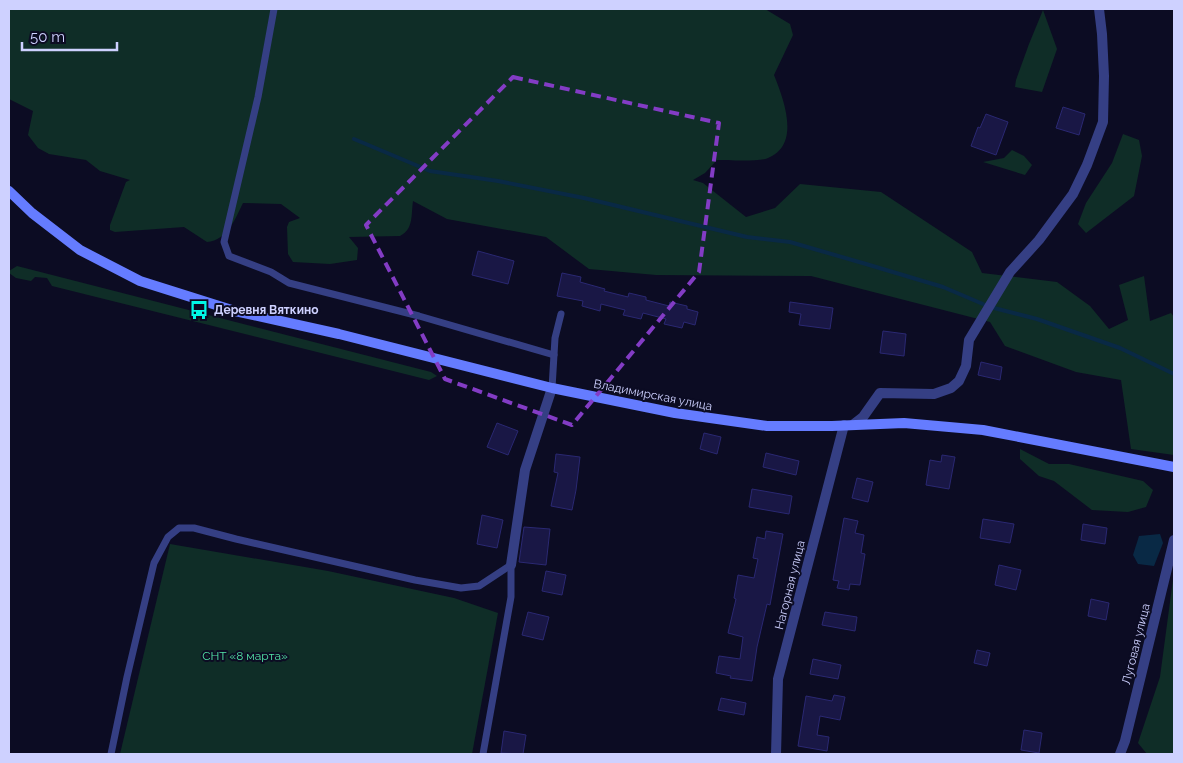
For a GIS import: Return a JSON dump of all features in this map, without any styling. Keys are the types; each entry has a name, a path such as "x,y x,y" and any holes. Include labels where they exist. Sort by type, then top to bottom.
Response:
{"street":[{"path":"849,424 863,417 880,393 934,394 950,388 959,381 966,366 969,340 1010,272 1039,240 1073,194 1087,166 1103,122 1104,76 1099,9"},
{"name":"Владимирская улица","path":"9,191 32,213 80,250 140,281 235,311 402,350 552,388 675,413 767,426 904,423 983,430 1174,467"},
{"path":"510,565 525,470 552,388"},
{"name":"Нагорная улица","path":"776,754 778,679 849,424"},
{"name":"Луговая улица","path":"1120,754 1125,741 1174,540"}],"lane":[{"path":"274,9 258,97 224,242 228,256 271,272 288,283 419,316 554,356"},
{"path":"552,388 555,338 561,314"},
{"path":"111,754 154,563 168,537 178,528 194,528 415,580 461,588 479,586 510,565"},
{"path":"483,754 511,597 510,565"}],"highlighted area":[{"path":"513,77 719,123 699,272 572,425 445,379 366,225"}],"green space":[{"path":"9,9 765,9 790,24 793,35 774,75 782,97 787,121 787,133 784,143 778,152 768,158 717,160 705,173 693,180 703,183 746,217 775,208 800,184 881,192 972,252 982,273 1057,282 1090,306 1109,329 1128,320 1119,285 1144,276 1150,321 1171,313 1174,317 1174,455 1131,449 1121,380 1076,372 1005,346 990,322 811,276 656,275 589,269 546,237 447,219 413,201 410,225 404,233 400,236 349,237 358,248 357,260 330,264 293,262 288,254 287,227 289,222 300,218 281,204 243,203 234,222 226,233 207,242 184,227 115,232 110,230 110,225 126,182 130,180 100,171 86,160 49,154 38,148 28,135 33,111 9,99"},
{"path":"1043,10 1057,49 1042,92 1015,87 1029,44"},
{"path":"1123,134 1139,140 1142,156 1134,196 1086,233 1078,224 1086,203 1112,163"},
{"path":"1012,150 1024,156 1032,165 1025,175 983,162 1004,158"},
{"path":"17,266 431,372 437,376 429,380 52,286 47,278 35,277 31,281 16,278 9,271"},
{"path":"1020,449 1049,464 1069,464 1143,481 1153,490 1146,507 1128,512 1092,510 1054,481 1039,476 1020,459"},
{"name":"СНТ «8 марта»","path":"170,544 328,571 454,598 498,613 472,754 120,754"},
{"path":"1174,572 1174,754 1147,754 1138,743 1160,677"}],"water":[{"path":"1160,534 1163,543 1154,566 1138,564 1133,555 1139,536"}],"building":[{"path":"1063,107 1085,114 1079,135 1056,128"},
{"path":"986,114 1008,122 996,155 971,146 978,127 980,128"},
{"path":"478,251 514,261 508,284 472,275"},
{"path":"562,273 581,277 580,282 605,289 604,291 628,297 629,293 669,306 670,302 687,306 687,309 698,312 695,325 684,322 682,328 664,324 666,319 643,313 641,319 623,315 625,310 601,304 600,311 582,306 583,301 557,296"},
{"path":"790,302 833,308 830,329 799,325 801,314 789,312"},
{"path":"883,331 906,334 904,356 880,353"},
{"path":"981,362 1002,367 1000,380 978,375"},
{"path":"497,423 518,431 508,455 487,447"},
{"path":"704,433 721,437 717,454 700,449"},
{"path":"766,453 799,461 796,475 763,467"},
{"path":"556,454 580,457 572,510 551,506 558,473 554,472"},
{"path":"942,455 955,457 949,489 926,485 930,460 941,462"},
{"path":"857,478 873,482 868,502 852,498"},
{"path":"752,489 792,496 789,514 749,507"},
{"path":"482,515 503,520 497,548 477,544"},
{"path":"844,518 858,521 855,533 864,535 861,553 865,554 860,585 850,584 849,590 837,588 839,581 833,580"},
{"path":"983,519 1014,524 1010,543 980,538"},
{"path":"1083,524 1107,528 1105,544 1081,540"},
{"path":"524,527 550,529 546,565 519,562"},
{"path":"766,531 783,534 770,605 767,604 757,647 752,681 730,678 731,676 716,673 719,656 740,659 743,637 728,633 736,599 734,598 738,575 754,578 758,559 753,558 757,537 765,539"},
{"path":"999,565 1021,570 1016,590 995,585"},
{"path":"546,571 566,575 562,595 542,591"},
{"path":"1091,599 1109,603 1106,620 1088,616"},
{"path":"528,612 549,617 543,640 522,635"},
{"path":"825,612 857,617 855,631 822,625"},
{"path":"977,650 990,653 987,666 974,663"},
{"path":"813,659 841,665 838,679 810,674"},
{"path":"834,695 845,697 840,720 820,716 817,735 829,737 827,751 798,746 806,696 832,701"},
{"path":"721,698 746,703 744,715 718,710"},
{"path":"1024,730 1042,733 1039,753 1021,750"},
{"path":"504,731 526,735 523,754 501,753"}],"waterway":[{"path":"354,139 430,171 498,181 584,198 747,237 790,242 943,287 990,307 1037,319 1120,348 1174,374"}],"place":[{"name":"Деревня Вяткино","path":"199,310"}]}
